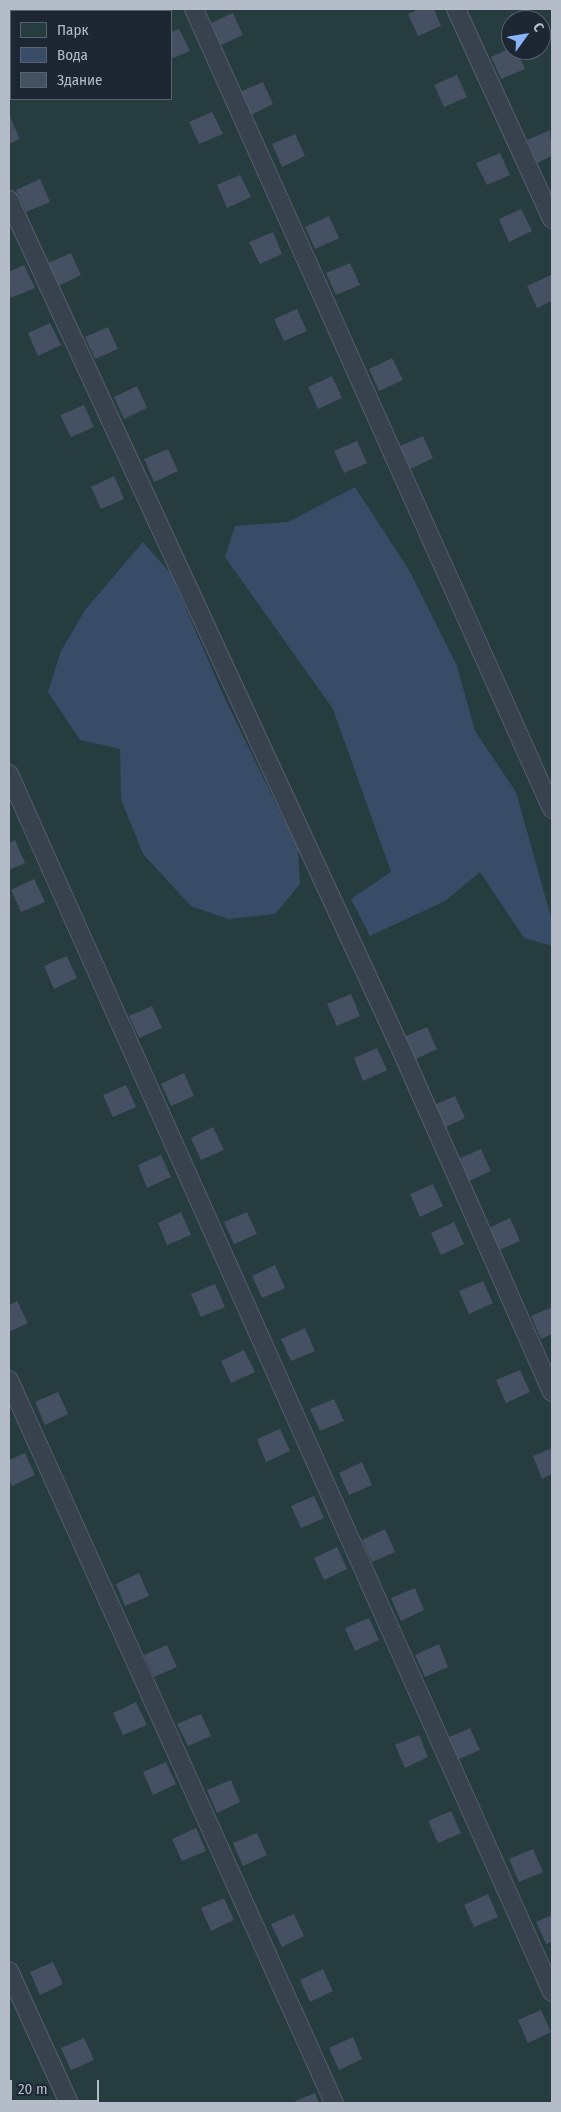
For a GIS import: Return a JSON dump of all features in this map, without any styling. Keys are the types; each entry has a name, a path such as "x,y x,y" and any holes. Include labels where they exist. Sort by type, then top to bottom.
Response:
{"lane":[{"path":"194,9 552,810"},
{"path":"456,9 552,219"},
{"path":"9,200 400,1047 552,1392"},
{"path":"9,774 552,1992"},
{"path":"9,1380 334,2103"},
{"path":"9,1971 69,2103"}],"green space":[{"path":"9,9 552,9 552,2103 16,2103 9,2086"}],"water":[{"path":"355,487 409,570 457,666 475,731 516,792 552,921 552,946 524,938 480,872 445,901 370,936 351,899 391,872 333,709 225,557 235,526 288,522"},
{"path":"143,542 171,574 224,697 298,849 300,884 275,914 228,919 191,906 143,854 121,799 120,749 80,740 48,692 61,651 85,610"}],"building":[{"path":"420,9 434,9 441,26 418,36 408,14"},
{"path":"233,13 243,35 219,46 209,24"},
{"path":"179,29 190,51 172,59 172,32"},
{"path":"501,52 501,60 521,60 525,69 501,79 491,57"},
{"path":"457,75 467,97 444,107 434,85"},
{"path":"263,82 273,104 251,115 240,92"},
{"path":"212,112 223,134 199,144 189,122"},
{"path":"9,117 20,139 9,144"},
{"path":"550,130 552,156 537,163 527,140"},
{"path":"295,134 305,156 282,167 272,144"},
{"path":"500,153 510,175 487,185 476,163"},
{"path":"240,175 251,197 227,208 217,185"},
{"path":"40,179 50,202 26,212 16,190"},
{"path":"521,209 532,231 509,242 499,219"},
{"path":"329,216 339,238 315,249 305,227"},
{"path":"273,232 282,254 260,264 249,242"},
{"path":"71,253 81,275 58,286 48,263"},
{"path":"350,263 360,285 336,295 326,273"},
{"path":"24,265 35,288 11,298 9,292 9,272"},
{"path":"551,275 552,301 537,308 527,286"},
{"path":"297,309 307,331 284,341 274,319"},
{"path":"50,323 61,345 38,356 28,333"},
{"path":"108,327 118,349 95,359 85,337"},
{"path":"392,358 403,380 379,391 369,369"},
{"path":"332,376 342,398 318,409 308,387"},
{"path":"137,386 147,408 124,419 114,397"},
{"path":"84,405 94,427 71,437 60,415"},
{"path":"423,436 433,458 410,469 400,446"},
{"path":"357,441 367,463 344,473 334,451"},
{"path":"168,449 178,471 154,482 144,459"},
{"path":"114,476 124,499 101,509 91,487"},
{"path":"15,840 25,863 9,870 9,843"},
{"path":"34,879 45,902 21,912 11,890"},
{"path":"67,956 77,978 54,989 44,966"},
{"path":"351,994 360,1016 337,1026 327,1004"},
{"path":"152,1006 162,1028 139,1038 129,1016"},
{"path":"427,1027 437,1049 414,1060 404,1037"},
{"path":"377,1048 387,1070 363,1081 354,1058"},
{"path":"184,1073 194,1096 171,1106 161,1084"},
{"path":"126,1085 136,1107 113,1117 103,1095"},
{"path":"455,1096 465,1118 442,1129 432,1106"},
{"path":"213,1127 224,1150 201,1160 191,1138"},
{"path":"481,1149 491,1171 467,1182 458,1159"},
{"path":"161,1155 171,1177 147,1188 138,1165"},
{"path":"433,1184 443,1206 420,1217 410,1194"},
{"path":"181,1212 191,1235 167,1245 158,1223"},
{"path":"247,1212 257,1234 234,1244 224,1222"},
{"path":"510,1218 520,1241 497,1251 487,1229"},
{"path":"454,1222 464,1244 441,1255 431,1233"},
{"path":"275,1265 285,1288 262,1298 252,1276"},
{"path":"483,1281 493,1303 469,1314 459,1291"},
{"path":"215,1284 225,1307 201,1317 191,1294"},
{"path":"17,1301 28,1323 9,1332 9,1305"},
{"path":"552,1307 552,1334 541,1339 531,1316"},
{"path":"305,1328 315,1351 291,1361 281,1339"},
{"path":"244,1350 255,1372 231,1383 221,1361"},
{"path":"520,1370 530,1392 506,1403 496,1380"},
{"path":"58,1392 68,1414 45,1425 35,1402"},
{"path":"334,1399 344,1421 320,1431 310,1409"},
{"path":"280,1429 290,1451 266,1462 257,1439"},
{"path":"552,1448 552,1474 542,1479 533,1456"},
{"path":"25,1453 35,1475 12,1486 9,1478 9,1460"},
{"path":"362,1462 372,1485 349,1495 339,1473"},
{"path":"314,1496 324,1518 301,1528 291,1506"},
{"path":"385,1529 395,1552 372,1562 362,1540"},
{"path":"337,1547 347,1569 324,1580 314,1558"},
{"path":"139,1573 149,1596 125,1606 116,1584"},
{"path":"415,1588 424,1610 401,1621 391,1598"},
{"path":"369,1618 379,1640 355,1651 345,1628"},
{"path":"439,1644 448,1667 425,1677 415,1655"},
{"path":"167,1645 177,1667 154,1677 144,1655"},
{"path":"136,1702 147,1725 123,1735 113,1713"},
{"path":"201,1714 211,1736 188,1746 177,1724"},
{"path":"470,1728 480,1750 457,1760 447,1738"},
{"path":"419,1735 428,1757 405,1768 395,1745"},
{"path":"166,1762 176,1784 153,1795 143,1772"},
{"path":"231,1780 240,1802 217,1813 207,1790"},
{"path":"451,1811 461,1833 438,1843 428,1821"},
{"path":"196,1828 206,1851 182,1861 172,1839"},
{"path":"257,1833 267,1855 243,1866 233,1843"},
{"path":"533,1849 543,1872 519,1882 509,1859"},
{"path":"488,1894 498,1917 474,1927 464,1905"},
{"path":"224,1898 234,1920 211,1931 201,1908"},
{"path":"294,1914 304,1936 282,1947 271,1924"},
{"path":"552,1915 552,1942 546,1944 536,1922"},
{"path":"53,1962 63,1984 40,1995 30,1972"},
{"path":"323,1969 333,1991 310,2002 300,1980"},
{"path":"541,2010 551,2032 528,2043 518,2020"},
{"path":"353,2037 362,2059 339,2070 329,2048"},
{"path":"84,2038 94,2060 71,2070 61,2048"},
{"path":"315,2093 319,2103 291,2103"}]}
